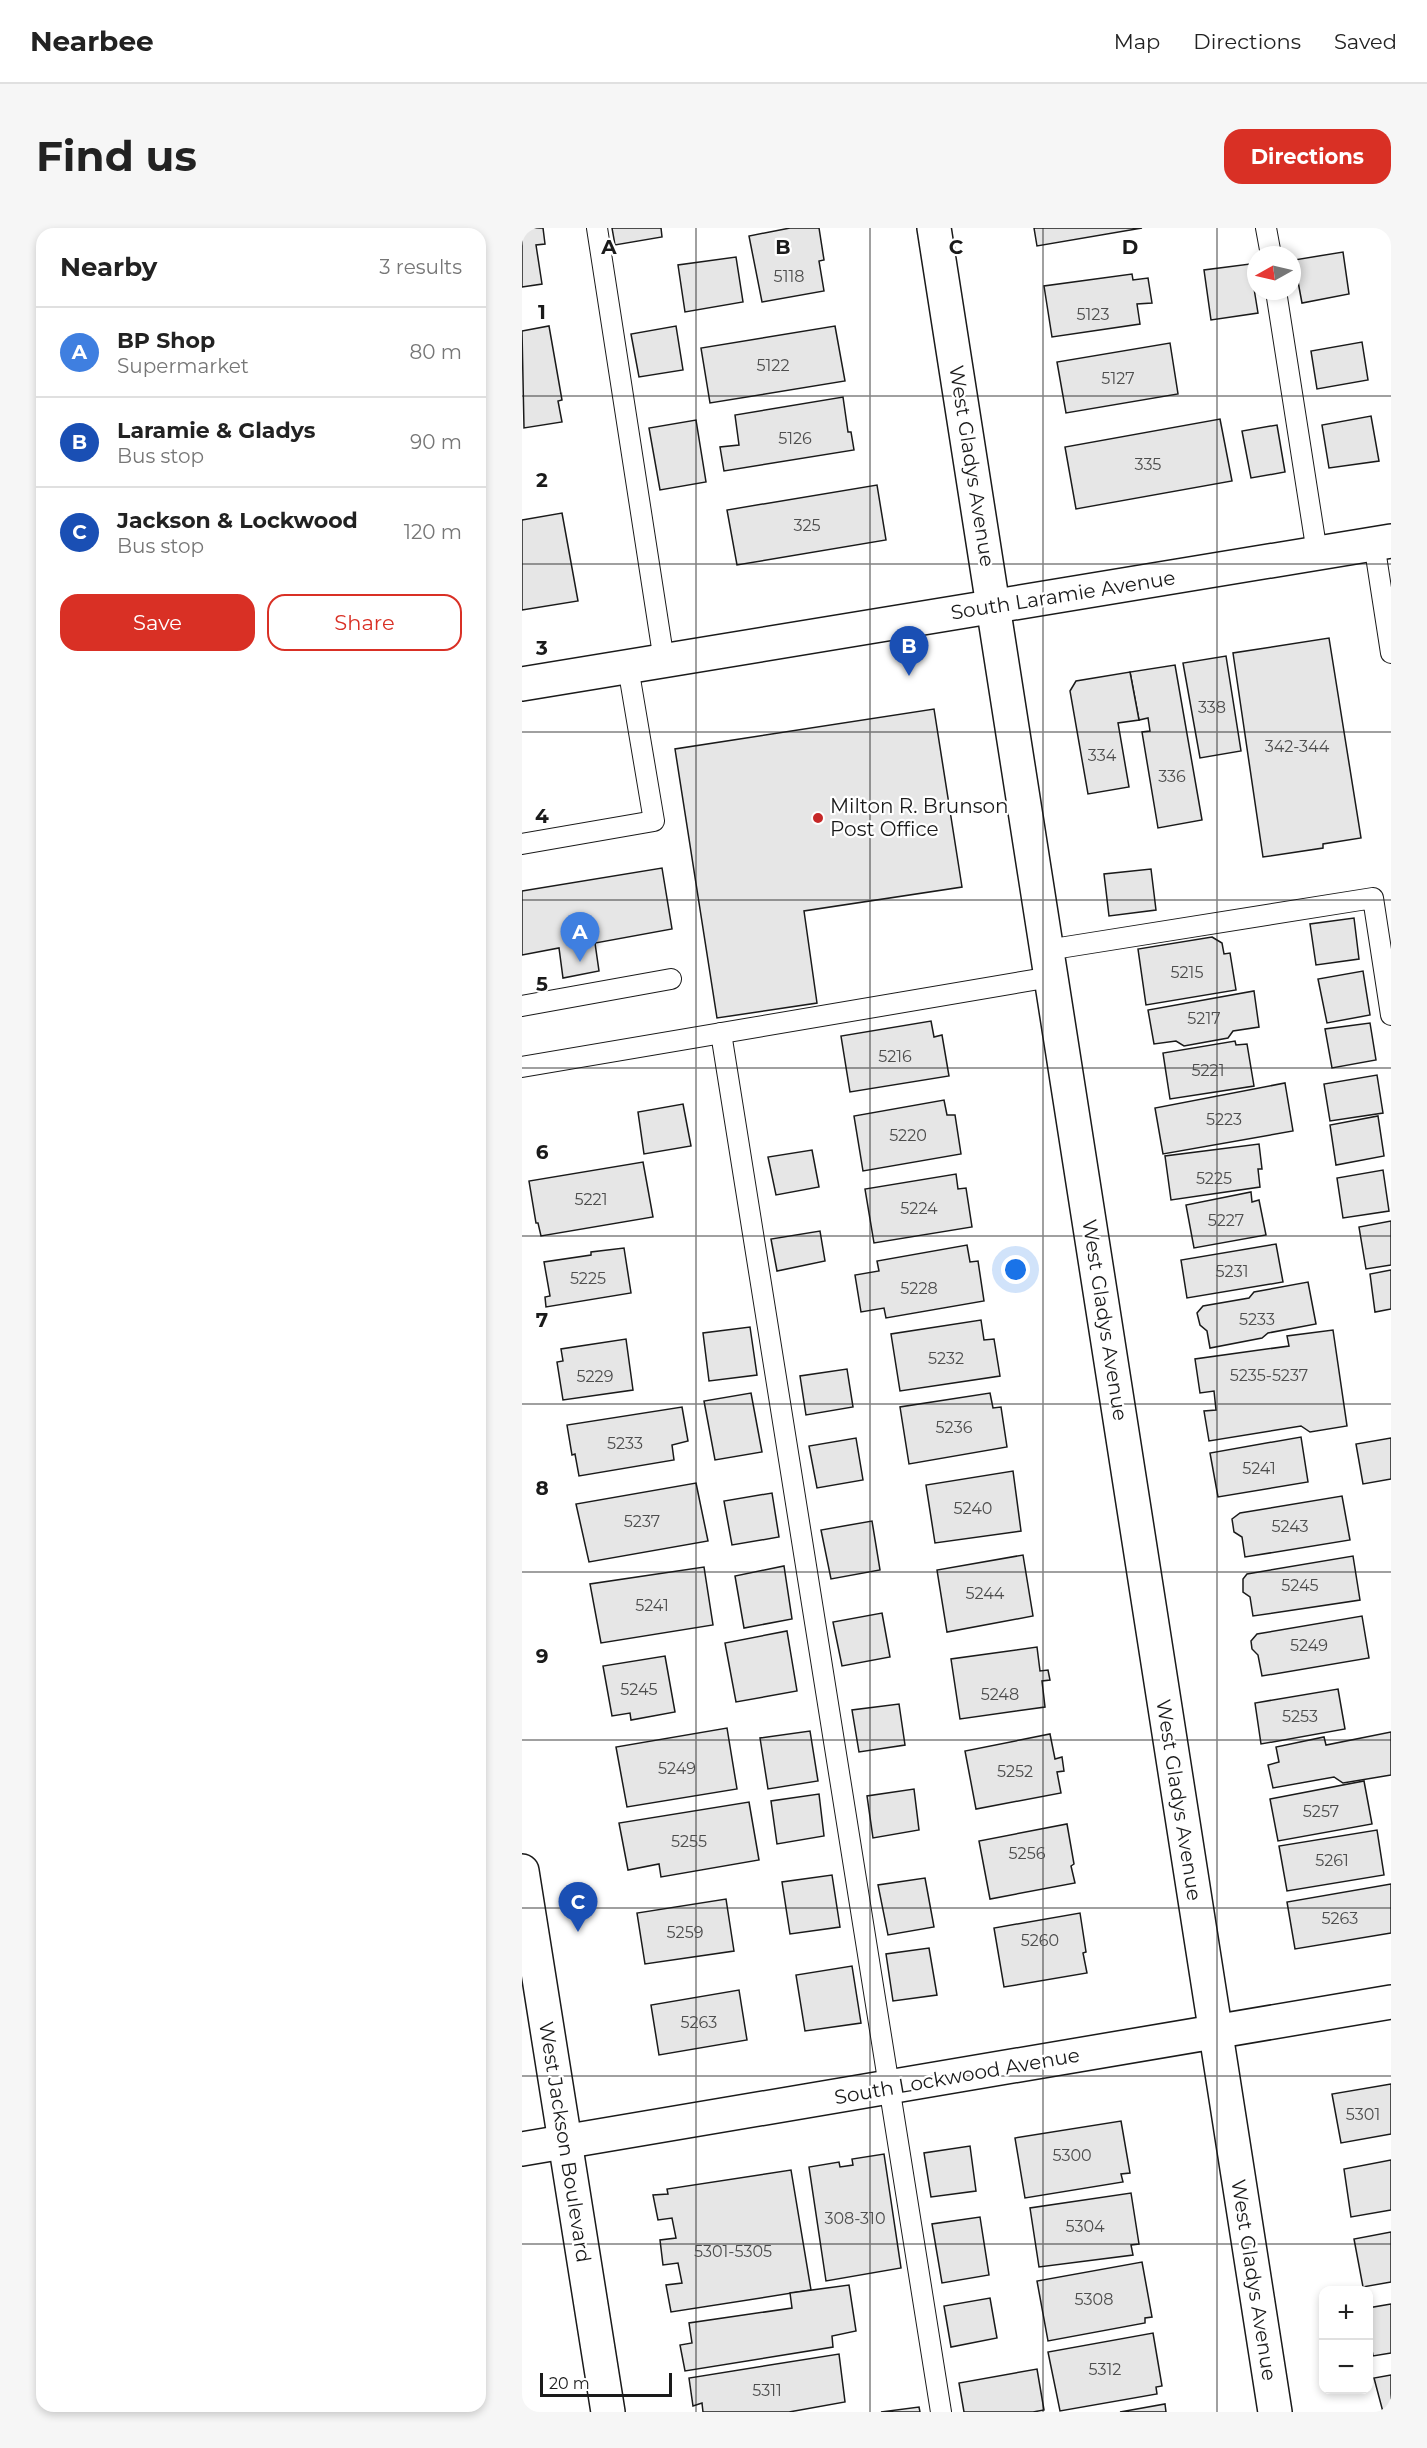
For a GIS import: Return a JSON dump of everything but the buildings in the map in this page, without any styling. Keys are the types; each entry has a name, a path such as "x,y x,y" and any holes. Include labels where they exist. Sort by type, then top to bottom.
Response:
{"street":[{"name":"West Gladys Avenue","path":"934,228 1275,2412"},
{"name":"South Laramie Avenue","path":"522,684 1383,542"},
{"name":"West Jackson Boulevard","path":"522,1871 608,2412"},
{"name":"South Lockwood Avenue","path":"522,2149 1391,2002"}],"lane":[{"path":"597,228 664,661"},
{"path":"1266,228 1269,246"},
{"path":"1277,300 1317,553"},
{"path":"1383,542 1391,653"},
{"path":"522,844 654,821 628,667"},
{"path":"522,1067 721,1033 1373,898 1391,1015"},
{"path":"522,1006 672,980"},
{"path":"721,1033 941,2412"}],"place":[{"name":"Laramie & Gladys","path":"909,676"},
{"name":"Milton R. Brunson Post Office","path":"818,818"},
{"name":"BP Shop","path":"580,962"},
{"name":"Jackson & Lockwood","path":"578,1932"}]}
